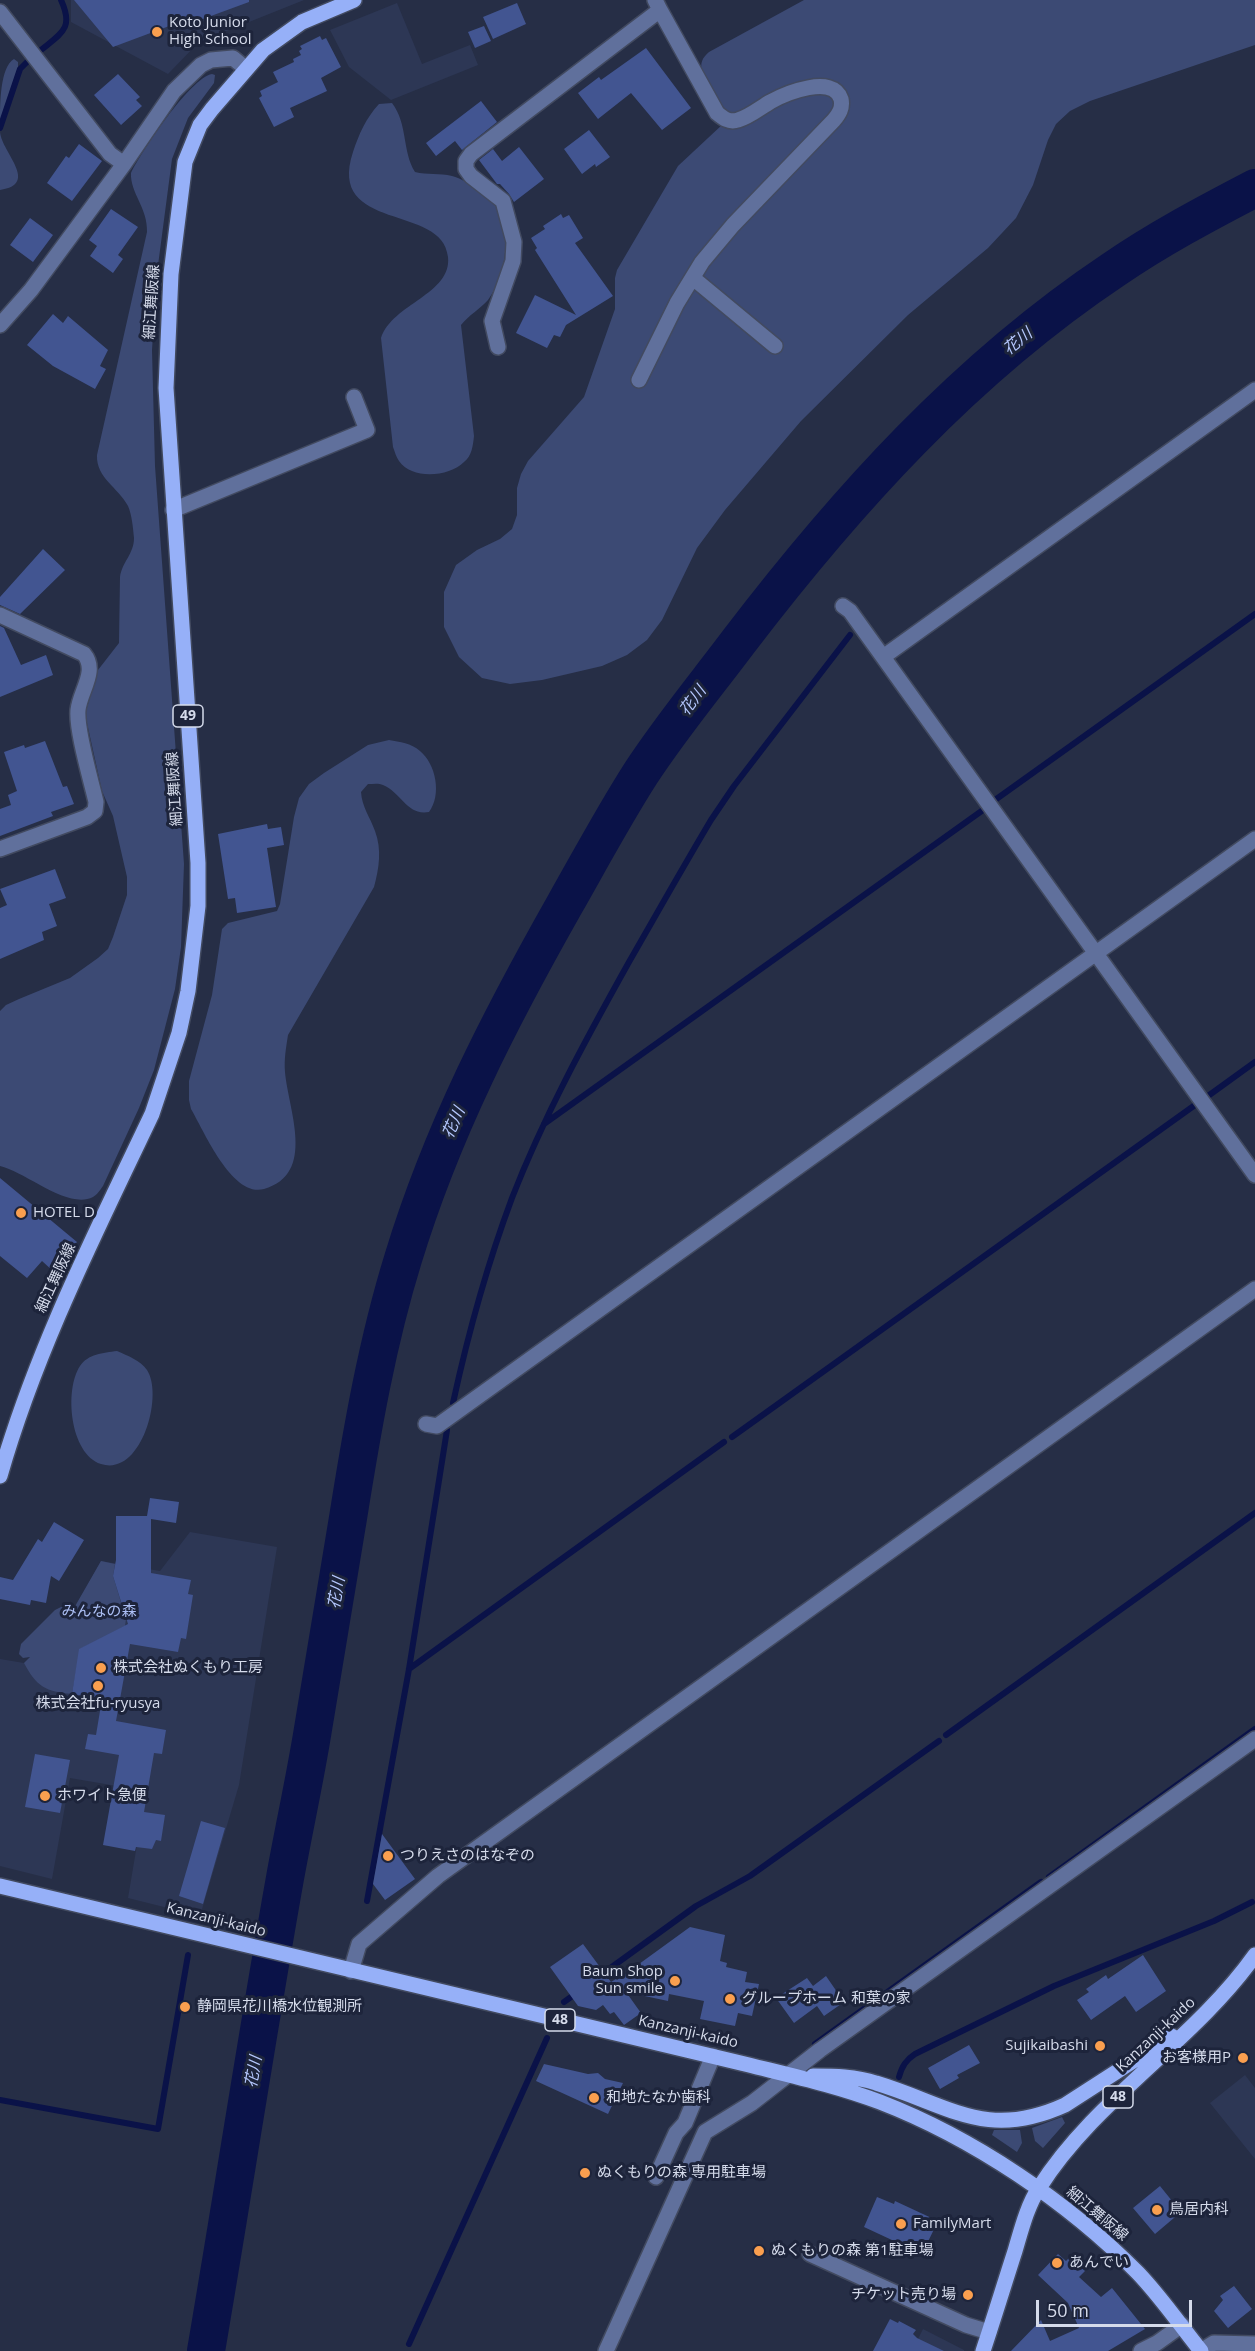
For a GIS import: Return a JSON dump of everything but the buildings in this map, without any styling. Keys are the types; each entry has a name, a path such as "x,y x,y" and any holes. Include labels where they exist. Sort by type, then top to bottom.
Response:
{"main road":[{"name":"細江舞阪線","path":"0,1476 18,1418 41,1357 152,1114 176,1043 188,991 198,906 198,863 167,426 166,350 171,274 185,162 201,125 244,68 282,35 302,22 354,0"},
{"name":"Kanzanji-kaido","path":"0,1886 713,2056 842,2089 916,2117 986,2153 1038,2189 1099,2115 1207,2013 1255,1955"},
{"name":"48","path":"789,2075 848,2076 876,2083 966,2117 983,2120 1017,2120 1042,2115 1065,2105 1207,2013"},
{"name":"細江舞阪線","path":"1038,2189 1094,2234 1136,2272 1182,2325 1201,2351"},
{"path":"983,2351 1018,2240 1038,2189"}],"street":[{"path":"498,347 492,321 513,261 514,242 503,201 471,176 466,170 466,161 471,154 658,5 717,113 725,119 735,121 783,95 817,87 828,86 837,92 842,101 841,112 733,225 702,262 677,303 639,381"},
{"path":"0,12 110,154 124,164"},
{"path":"0,325 31,290 124,164 174,91 201,65 211,60 233,58 244,68"},
{"path":"693,278 775,346"},
{"path":"883,657 1255,390"},
{"path":"173,510 367,430 354,397"},
{"path":"843,606 850,611 1255,1175"},
{"path":"0,615 84,654 90,660 91,670 78,714 96,802 95,811 87,817 0,849"},
{"path":"426,1424 437,1426 1255,839"},
{"path":"351,1971 359,1944 438,1876 1255,1288"},
{"path":"606,2351 705,2132 752,2103 820,2050 1255,1739"},
{"path":"656,2177 676,2133 686,2123 713,2056"},
{"path":"810,2254 966,2325 989,2332"},
{"path":"1141,2351 1157,2343 1182,2325"},
{"path":"1201,2351 1214,2343 1255,2344"}],"shaded area":[{"name":"Koto Junior High School","path":"71,0 304,0 199,42 168,74 71,22"},
{"path":"397,3 422,64 470,45 478,65 391,100 349,67 330,30"},
{"path":"190,1532 277,1547 239,1785 200,1916 128,1898 146,1791 70,1778 52,1879 0,1866 0,1659 24,1663 67,1622 101,1561 160,1571"},
{"path":"1245,2075 1255,2088 1255,2159 1210,2103"},
{"path":"923,2329 964,2350 964,2351 912,2351"}],"green space":[{"path":"804,0 1255,0 1255,45 1090,101 1070,111 1056,124 1048,140 1033,185 1016,218 988,248 908,315 801,421 725,510 697,548 662,620 647,640 627,655 602,666 542,680 510,684 482,678 459,657 444,627 444,592 456,565 477,550 500,539 512,529 517,515 517,488 528,461 584,397 615,309 617,270 678,166 723,124 702,72 703,59 709,52"},
{"path":"14,59 18,62 18,67 0,122 3,78 9,63"},
{"path":"212,74 215,75 214,83 188,118 172,159 157,273 152,350 155,466 184,864 181,947 175,989 154,1070 103,1186 96,1195 83,1200 59,1194 0,1166 0,1011 6,1005 70,978 108,949 127,895 127,877 113,816 102,791 85,714 98,670 119,643 120,577 132,549 134,538 128,506 100,470 97,455 147,232 145,215 133,187 131,173 155,134 179,102 191,88"},
{"path":"392,103 401,120 408,155 415,172 452,176 468,183 495,204 502,218 504,230 505,255 499,279 488,300 461,325 474,436 472,450 467,460 449,471 440,473 421,474 413,471 405,467 396,456 393,447 381,338 387,326 397,316 441,280 447,270 448,257 441,240 427,229 370,207 356,195 349,178 353,152 360,133 379,104"},
{"path":"0,132 18,175 12,187 0,190"},
{"path":"389,740 413,746 426,757 435,780 433,805 429,812 415,811 390,789 380,784 368,784 361,792 375,831 379,852 374,887 288,1035 285,1072 296,1139 295,1155 290,1170 280,1181 264,1189 252,1189 241,1183 220,1161 191,1109 189,1100 189,1081 212,995 222,929 228,923 277,911 294,817 299,798 309,784 368,745"},
{"path":"117,1351 137,1361 147,1370 152,1382 153,1397 145,1432 138,1447 127,1458 115,1465 101,1464 91,1458 82,1448 73,1420 72,1390 75,1377 83,1362 96,1355"},
{"name":"みんなの森","path":"101,1561 115,1564 113,1576 126,1619 125,1626 80,1649 72,1694 55,1692 43,1686 28,1671 24,1663 30,1657 23,1658 19,1654 21,1644 55,1610 61,1607 67,1608 70,1615"},
{"path":"1062,2117 1065,2123 1043,2148 1035,2141 1032,2128"},
{"path":"994,2130 1020,2130 1022,2143 1017,2152 992,2135"}],"waterway":[{"path":"41,50 64,29 66,17 61,0"},
{"path":"0,128 20,69 27,62"},
{"name":"花川","path":"206,2351 288,1859 310,1748 359,1452 385,1323 418,1212 454,1121 495,1033 612,821 652,756 780,589 865,488 958,394 1007,350 1059,309 1147,248 1255,188"},
{"path":"995,800 1255,614"},
{"path":"453,1403 479,1300 503,1223 524,1167 566,1078 629,962 711,820 734,786 850,635"},
{"path":"544,1124 983,810"},
{"path":"1208,1096 1255,1062"},
{"path":"732,1437 1195,1105"},
{"path":"367,1901 409,1669 447,1430"},
{"path":"409,1669 724,1442"},
{"path":"946,1735 1255,1513"},
{"path":"1049,1877 1255,1729"},
{"path":"598,1977 696,1906 750,1876 939,1741"},
{"path":"815,2044 1041,1882"},
{"path":"899,2077 905,2064 915,2054 1054,1986 1214,1921 1252,1902"},
{"path":"0,2100 158,2129 188,1955"},
{"path":"564,2002 578,1992"},
{"path":"409,2344 547,2038"}],"place":[{"name":"Koto Junior High School","path":"157,32"},
{"name":"HOTEL D","path":"21,1213"},
{"name":"株式会社ぬくもり工房","path":"101,1668"},
{"name":"株式会社fu-ryusya","path":"98,1686"},
{"name":"ホワイト急便","path":"45,1796"},
{"name":"つりえさのはなぞの","path":"388,1856"},
{"name":"Baum Shop Sun smile","path":"675,1981"},
{"name":"グループホーム 和葉の家","path":"730,1999"},
{"name":"静岡県花川橋水位観測所","path":"185,2007"},
{"name":"Sujikaibashi","path":"1100,2046"},
{"name":"お客様用P","path":"1243,2058"},
{"name":"和地たなか歯科","path":"594,2098"},
{"name":"ぬくもりの森 専用駐車場","path":"585,2173"},
{"name":"鳥居内科","path":"1157,2210"},
{"name":"FamilyMart","path":"901,2224"},
{"name":"ぬくもりの森 第1駐車場","path":"759,2251"},
{"name":"あんでい","path":"1057,2263"},
{"name":"チケット売り場","path":"968,2295"}]}
